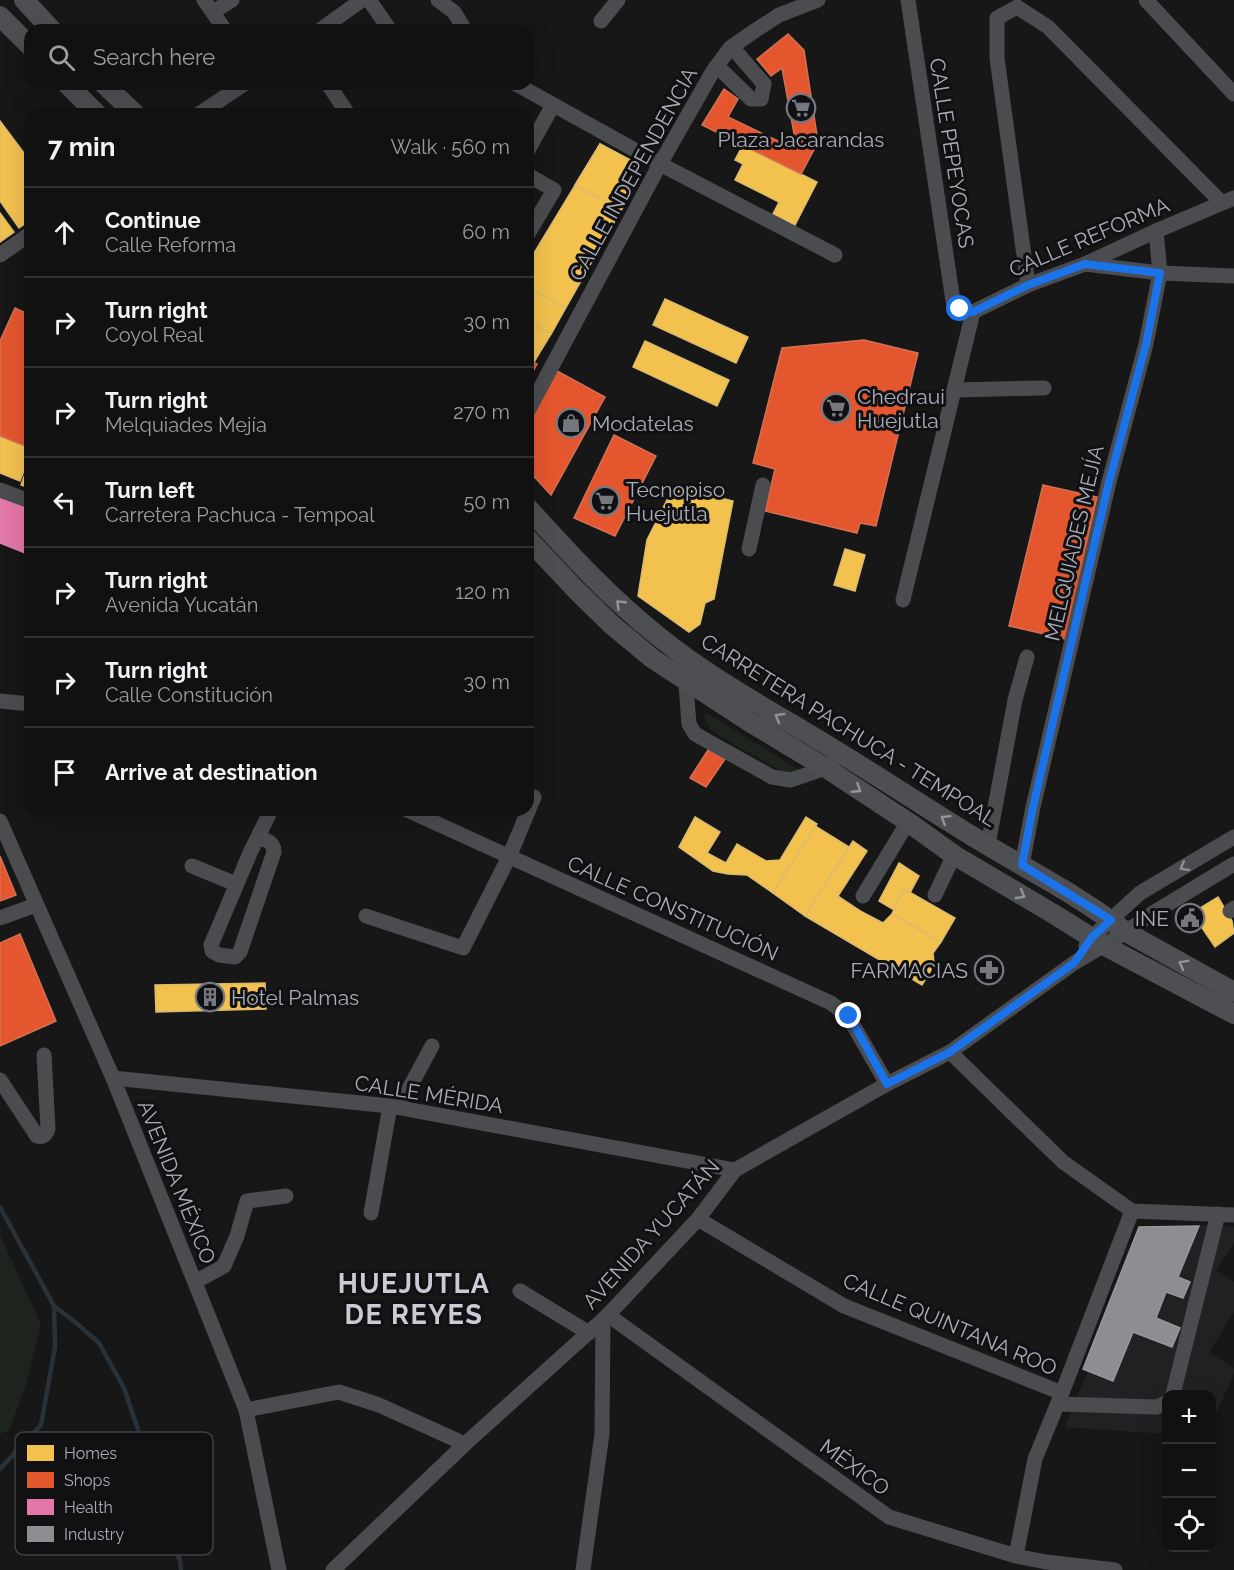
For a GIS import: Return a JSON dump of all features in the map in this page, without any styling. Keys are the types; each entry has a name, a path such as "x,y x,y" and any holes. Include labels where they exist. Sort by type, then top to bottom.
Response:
{"main road":[{"path":"24,0 46,24"},
{"path":"0,16 24,40"},
{"path":"73,90 91,108"},
{"path":"82,99 95,90"},
{"path":"110,90 129,108"},
{"name":"CARRETERA PACHUCA - TEMPOAL","path":"534,515 625,608 659,637 738,692 1119,926 1234,992"},
{"path":"534,545 612,625 652,659 826,768 958,857 1154,973 1234,1014"},
{"path":"958,857 981,841"}],"street":[{"path":"221,24 208,6 232,0"},
{"path":"328,24 362,0"},
{"path":"369,0 386,24"},
{"path":"438,0 454,12 461,24"},
{"path":"601,21 618,0"},
{"name":"CALLE INDEPENDENCIA","path":"534,400 660,164 717,66 732,47 779,15 801,3 818,0"},
{"name":"CALLE PEPEYOCAS","path":"908,0 953,300 967,310"},
{"path":"1146,0 1234,94"},
{"path":"1028,285 997,58 997,18 1017,7 1048,27 1228,200"},
{"path":"717,66 751,99 761,99 764,84 732,47"},
{"path":"208,108 235,90"},
{"path":"332,90 344,108"},
{"path":"527,90 660,164 835,255"},
{"path":"534,139 553,105"},
{"path":"534,178 554,190 534,220"},
{"name":"CALLE REFORMA","path":"967,310 1085,264 1228,200"},
{"name":"MELQUIADES MEJÍA","path":"1022,865 1033,807 1109,482 1146,344 1160,273 1156,231"},
{"path":"0,255 24,238"},
{"path":"1085,264 1160,273 1234,276"},
{"path":"903,600 954,390 967,310"},
{"path":"954,390 1044,388"},
{"path":"749,549 763,484"},
{"path":"0,490 24,499"},
{"path":"683,654 689,724 695,734 772,777 791,780 826,768 840,754"},
{"path":"981,841 1027,657"},
{"path":"0,700 24,703"},
{"path":"258,837 271,842 274,852 240,952 235,957 219,955 212,951 211,945 236,884 258,837 268,816"},
{"name":"CALLE CONSTITUCIÓN","path":"420,816 831,1003 849,1016 887,1084"},
{"path":"366,916 463,948 509,857 526,816"},
{"name":"AVENIDA MÉXICO","path":"0,822 113,1078 246,1410 279,1570"},
{"path":"863,896 908,822"},
{"path":"1119,926 1140,893 1234,837"},
{"path":"935,894 958,857"},
{"path":"1099,941 1119,926 1153,913 1234,864"},
{"path":"192,866 236,884"},
{"path":"0,918 36,905"},
{"name":"AVENIDA YUCATÁN","path":"333,1570 465,1444 606,1318 698,1219 735,1170 887,1084 950,1052 1074,963 1099,941"},
{"path":"371,1213 390,1106 406,1094 432,1046"},
{"path":"950,1052 1063,1162 1132,1211 1234,1215"},
{"path":"0,1080 37,1136 44,1136 48,1129 44,1055"},
{"name":"CALLE MÉRIDA","path":"113,1078 390,1106 735,1170"},
{"path":"195,1282 224,1266 237,1236 247,1201 286,1196"},
{"path":"1016,1556 1035,1459 1132,1211"},
{"path":"1174,1390 1218,1214"},
{"name":"CALLE QUINTANA ROO","path":"698,1219 844,1306 1060,1399"},
{"path":"520,1290 589,1333"},
{"path":"583,1570 602,1434 606,1318"},
{"name":"MÉXICO","path":"606,1318 889,1517 1016,1556 1115,1570"},
{"path":"246,1410 339,1392 379,1406 465,1444"},
{"path":"1060,1399 1156,1407 1162,1405"}],"shaded area":[{"path":"705,712 801,771 785,773 721,737 710,729 704,718"},
{"path":"1221,1225 1234,1227 1234,1243 1216,1270 1234,1282 1234,1312 1209,1352 1234,1368 1234,1374 1216,1413 1216,1390 1162,1390 1162,1434 1065,1427 1088,1371 1083,1369 1139,1227"},
{"path":"0,1235 41,1324 27,1382 9,1430 0,1434"}],"building: Homes":[{"path":"0,121 24,153 24,224 19,228 0,201"},
{"path":"600,144 634,162 641,175 551,334 534,324 534,253"},
{"path":"600,144 634,162 641,175 621,210 575,185"},
{"path":"743,145 817,182 795,225 773,214 779,202 735,180 743,164 735,160"},
{"path":"0,213 14,232 0,242"},
{"path":"534,290 565,308 551,334 534,324"},
{"path":"665,299 748,337 736,363 653,325"},
{"path":"534,324 551,334 534,362"},
{"path":"645,341 729,380 717,406 633,367"},
{"path":"0,436 24,446 24,471 20,481 0,473"},
{"path":"674,486 733,501 714,599 705,603 700,624 689,632 638,596 647,540"},
{"path":"845,549 865,555 855,591 834,585"},
{"path":"695,817 720,832 707,853 726,863 737,844 766,861 780,860 806,817 817,824 773,893 747,875 713,871 679,847"},
{"path":"815,826 849,847 805,916 773,893"},
{"path":"853,841 867,851 838,896 883,923 892,914 941,942 933,953 934,963 922,985 805,916"},
{"path":"899,863 919,876 910,893 904,889 894,910 879,901"},
{"path":"904,889 955,918 941,942 892,914"},
{"path":"1218,897 1232,921 1234,933 1215,947 1192,913"},
{"name":"Hotel Palmas","path":"265,983 266,1009 156,1012 155,985"}],"building: Shops":[{"name":"Plaza Jacarandas","path":"788,34 804,50 818,142 801,174 702,125 724,89 738,99 728,117 797,150 782,68 771,76 757,59"},
{"path":"15,308 24,312 24,446 0,436 0,341"},
{"name":"Chedraui Huejutla","path":"864,340 918,353 876,526 860,523 857,533 765,511 775,469 753,463 782,348"},
{"path":"557,371 605,397 551,495 534,477 534,412"},
{"path":"614,435 656,456 615,536 574,518"},
{"path":"1043,485 1097,497 1066,639 1009,626"},
{"path":"708,750 725,759 706,787 690,778"},
{"path":"0,856 16,895 0,901"},
{"path":"20,934 56,1021 0,1046 0,943"}],"building: Health":[{"path":"0,494 24,503 24,553 0,543"}],"building: Industry":[{"path":"1199,1226 1178,1277 1190,1282 1183,1298 1166,1292 1156,1318 1180,1328 1172,1347 1133,1332 1113,1381 1083,1369 1139,1227"}],"waterway":[{"path":"0,1207 54,1306 99,1343 124,1388 139,1432"},
{"path":"34,1432 41,1425 55,1347 54,1306"},
{"path":"0,1469 15,1453"},
{"path":"178,1555 181,1570"}],"place":[{"name":"Plaza Jacarandas","path":"801,108"},
{"name":"Chedraui Huejutla","path":"836,408"},
{"name":"Modatelas","path":"571,423"},
{"name":"Tecnopiso Huejutla","path":"605,501"},
{"name":"INE","path":"1190,918"},
{"name":"FARMACIAS","path":"989,970"},
{"name":"Hotel Palmas","path":"210,997"}],"district":[{"name":"HUEJUTLA DE REYES","path":"414,1298"}],"route":[{"path":"849,1016 887,1084 950,1052 1074,963 1092,937 1111,920 1022,865 1033,807 1109,482 1146,344 1160,273 1085,264 1028,285 973,312 960,309"}]}
